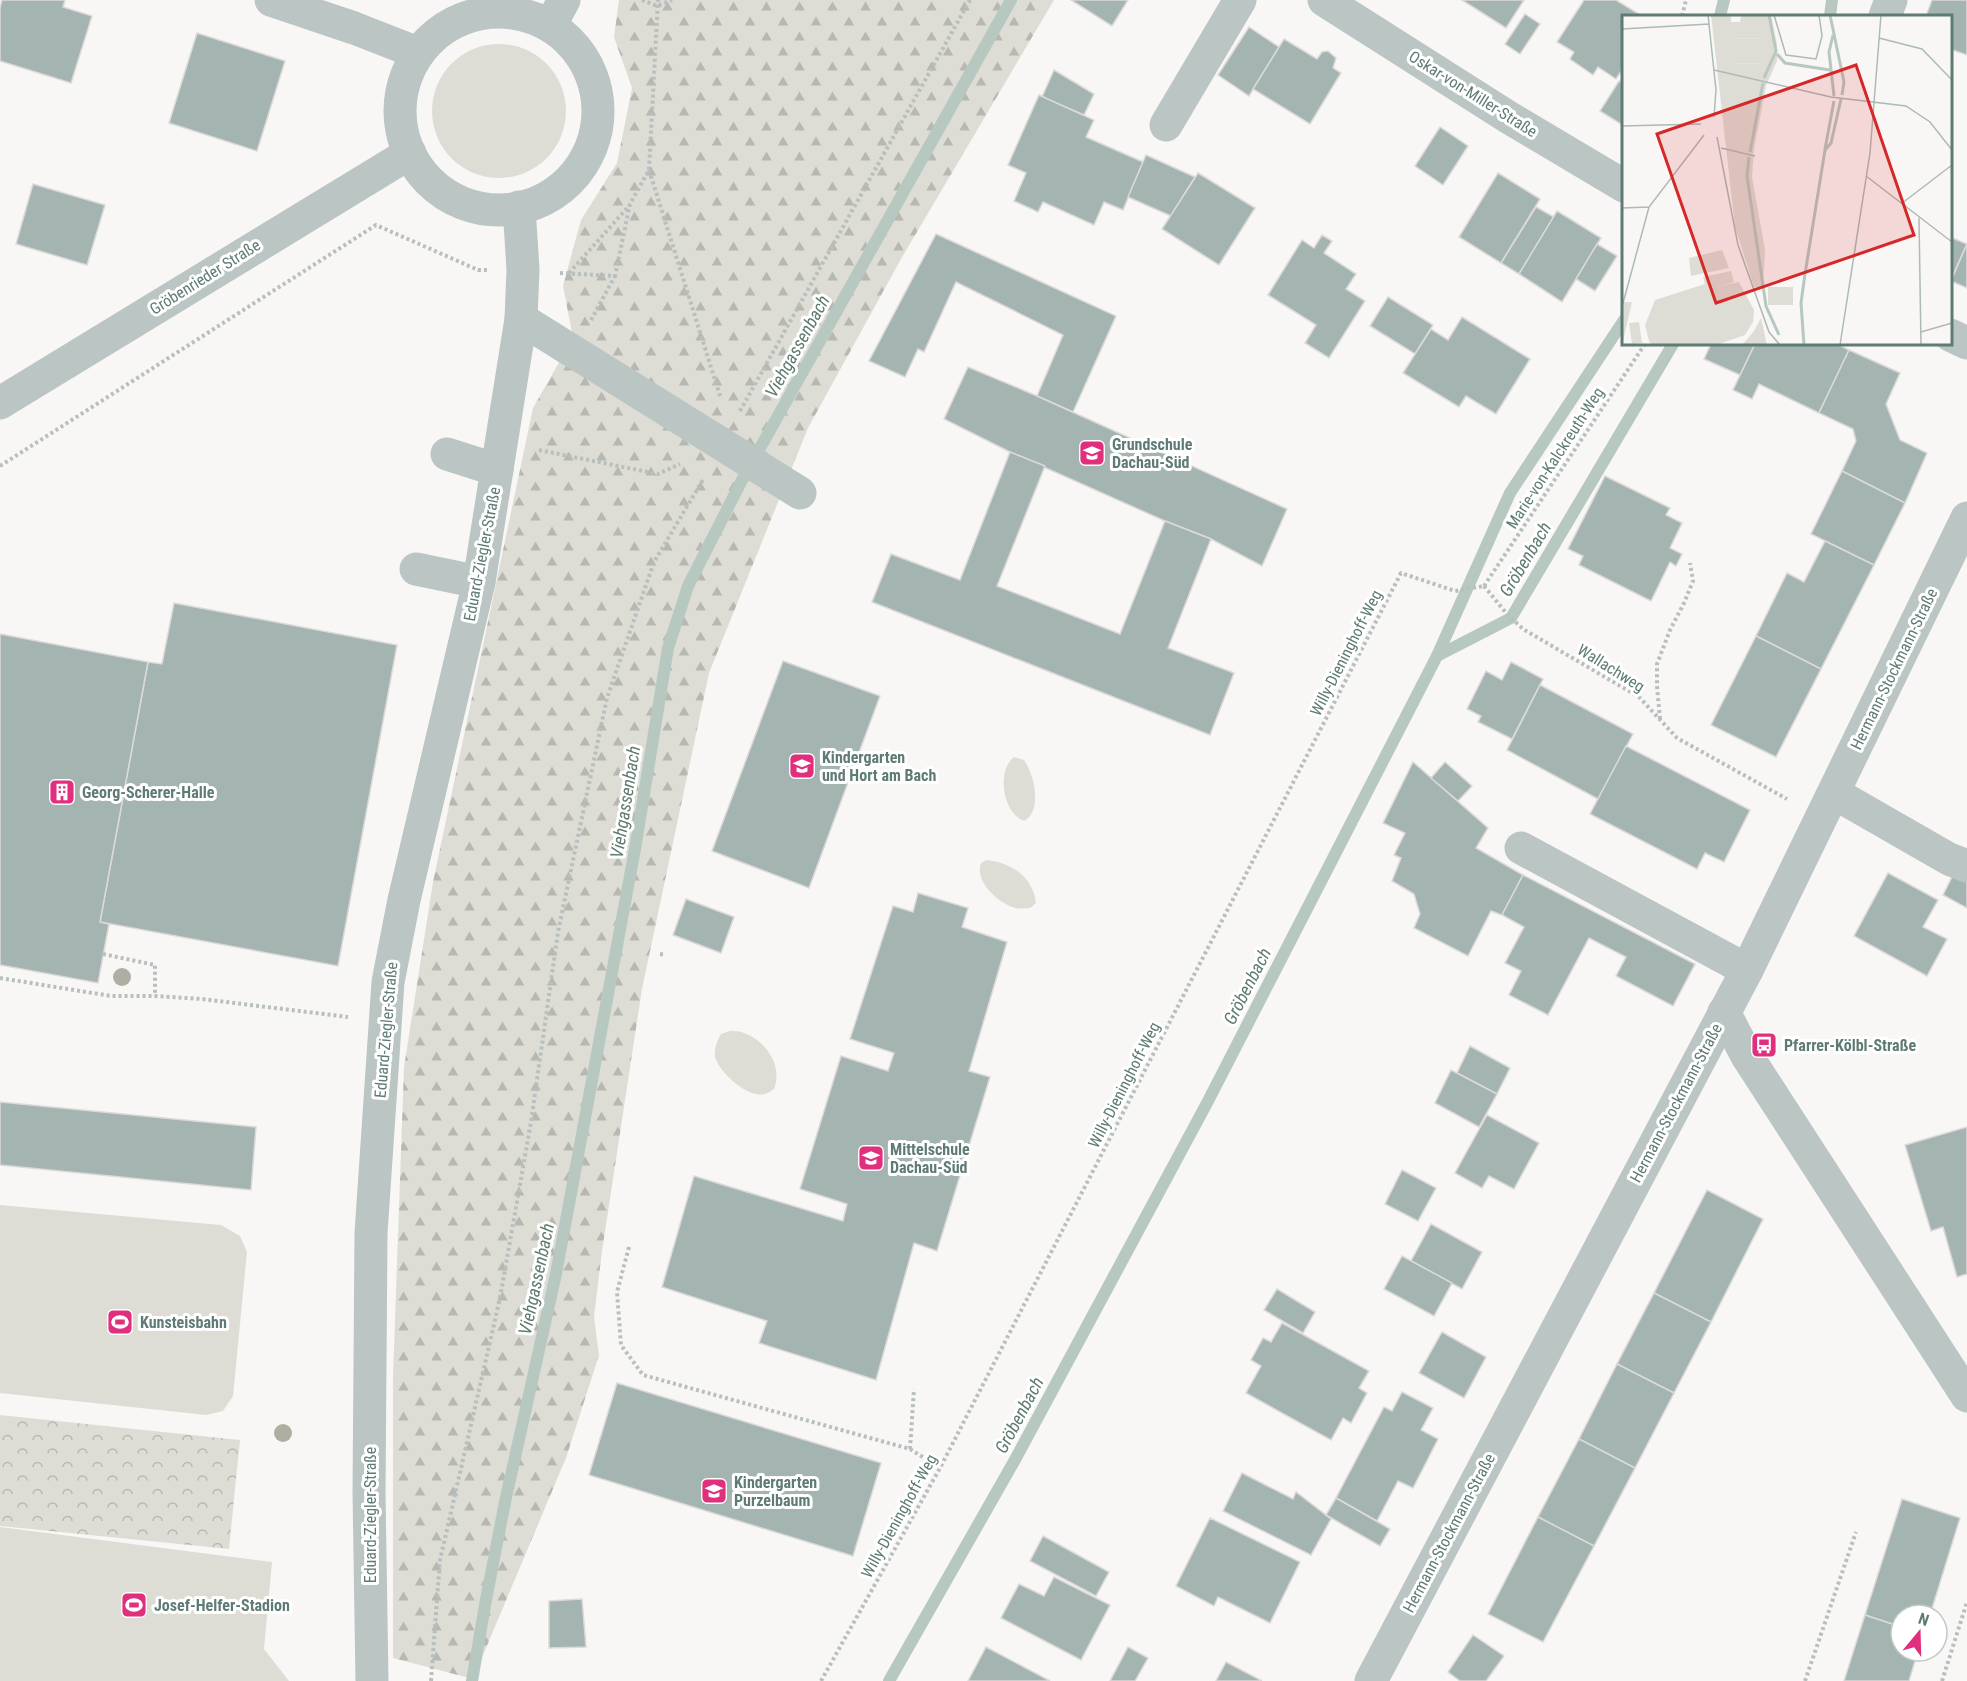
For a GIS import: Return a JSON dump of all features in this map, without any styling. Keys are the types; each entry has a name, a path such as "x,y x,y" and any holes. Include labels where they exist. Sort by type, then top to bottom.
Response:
{"street":[{"path":"271,0 354,28 418,53"},
{"path":"1166,125 1240,0"},
{"name":"Oskar-von-Miller-Straße","path":"1324,0 1508,117 1622,185"},
{"path":"1885,15 1891,0"},
{"path":"504,11 535,17 557,13 565,35 587,61 598,93 598,128 587,159 566,186 536,204 503,210 469,206 439,190 417,167 410,153 403,138 399,107 405,76 421,48 444,27 473,14 504,11"},
{"name":"Gröbenrieder Straße","path":"0,403 410,153"},
{"name":"Eduard-Ziegler-Straße","path":"372,1681 369,1492 371,1233 388,982 404,900 479,582 521,319 524,269 519,207"},
{"path":"521,319 800,493"},
{"path":"1952,336 1967,342"},
{"path":"447,454 500,456"},
{"name":"Hermann-Stockmann-Straße","path":"1371,1681 1747,970 1967,518"},
{"path":"416,569 479,582"},
{"path":"1828,805 1967,866"},
{"path":"1521,848 1747,970"},
{"path":"1724,1012 1747,1056 1958,1365 1967,1396"}],"path":[{"path":"642,0 657,6 672,0"},
{"path":"658,0 649,170 724,405"},
{"path":"1682,15 1686,0"},
{"path":"568,274 630,204 649,170"},
{"path":"573,352 615,276 630,204"},
{"path":"0,466 376,225 478,270 524,269 615,276"},
{"name":"Marie-von-Kalckreuth-Weg","path":"1484,586 1644,345"},
{"path":"500,456 657,474 731,452"},
{"path":"1661,720 1657,664 1693,581 1689,563"},
{"name":"Willy-Dieninghoff-Weg","path":"821,1681 940,1468 1401,573 1455,591 1484,586"},
{"name":"Wallachweg","path":"1484,586 1507,614 1523,628 1639,697 1677,738 1828,805"},
{"path":"431,1681 440,1560 500,1298 531,1122 558,932"},
{"path":"103,954 156,965 155,996"},
{"path":"0,978 111,996 202,999 385,1022"},
{"path":"628,1247 617,1292 621,1345 643,1375 910,1449 940,1468"},
{"path":"910,1449 914,1389"},
{"path":"1805,1681 1856,1532"},
{"path":"1942,1681 1967,1602"}],"green space":[{"path":"619,0 1054,0 901,259 808,428 709,673 642,989 594,1317 599,1355 566,1458 473,1679 393,1658 393,1375 404,1067 433,882 533,408 573,338 563,286 581,220 617,163 632,88 614,37"},
{"path":"499,44 525,49 547,63 561,85 566,111 561,137 547,159 525,173 499,178 473,173 451,159 437,137 432,111 437,85 451,63 473,49"},
{"path":"1014,757 1024,760 1028,766 1035,792 1033,809 1024,821 1011,810 1004,792 1005,772 1008,763"},
{"path":"987,860 1005,864 1020,873 1031,886 1036,903 1030,908 1015,908 995,896 981,877 981,863"},
{"path":"730,1031 741,1032 752,1037 766,1048 775,1064 774,1089 765,1094 751,1092 735,1083 722,1070 715,1057 715,1048 721,1034"},
{"name":"Kunsteisbahn","path":"0,1205 221,1225 240,1236 247,1252 233,1396 223,1411 206,1415 0,1393"},
{"path":"0,1415 240,1440 229,1549 0,1526"},
{"name":"Josef-Helfer-Stadion","path":"0,1527 272,1562 264,1649 289,1681 0,1681"}],"building":[{"path":"2,0 65,0 63,7 92,16 71,83 0,61"},
{"path":"1071,0 1128,0 1112,26"},
{"path":"1462,0 1524,0 1506,28"},
{"path":"1584,0 1616,0 1640,15 1622,15 1622,70 1616,79 1598,67 1593,75 1570,59 1574,52 1557,42"},
{"path":"1932,0 1967,0 1967,55 1952,50 1952,15 1926,15"},
{"path":"1525,14 1540,24 1520,54 1505,44"},
{"path":"1249,27 1279,47 1249,96 1218,75"},
{"path":"197,33 285,61 257,151 169,123"},
{"path":"1284,39 1317,59 1322,52 1328,51 1336,58 1333,68 1341,73 1310,124 1253,89"},
{"path":"1054,70 1094,94 1084,115 1042,97"},
{"path":"1619,81 1622,83 1622,125 1600,111"},
{"path":"1039,95 1094,120 1086,137 1143,162 1123,210 1104,202 1094,225 1043,202 1038,212 1014,201 1026,173 1008,165"},
{"path":"1440,127 1468,146 1443,185 1415,166"},
{"path":"1146,155 1195,177 1171,216 1128,197"},
{"path":"1198,173 1255,208 1219,265 1162,229"},
{"path":"1498,173 1540,199 1501,263 1459,237"},
{"path":"33,184 105,205 87,265 16,244"},
{"path":"1536,207 1554,217 1519,274 1501,263"},
{"path":"1557,211 1601,238 1562,302 1519,274"},
{"path":"936,234 1116,316 1073,412 1037,396 1063,335 956,282 924,352 918,349 905,377 869,361"},
{"path":"1322,235 1332,241 1324,253 1356,274 1346,289 1365,301 1329,358 1305,343 1316,325 1268,295 1302,240 1314,248"},
{"path":"1952,238 1967,244 1952,275"},
{"path":"1597,244 1617,256 1595,291 1576,279"},
{"path":"1967,244 1967,288 1952,281"},
{"path":"1388,297 1433,325 1415,354 1370,326"},
{"path":"1462,317 1530,359 1496,414 1466,396 1459,407 1403,373 1431,329 1448,340"},
{"path":"1711,345 1755,345 1740,375 1704,359"},
{"path":"1755,345 1839,345 1849,350 1819,413 1759,384 1752,399 1733,390"},
{"path":"1849,350 1900,373 1886,404 1900,440 1927,453 1905,503 1842,471 1856,441 1853,429 1819,413"},
{"path":"968,367 1287,509 1262,566 1211,539 1010,452 944,419"},
{"path":"1010,452 1045,466 997,586 1120,634 1165,521 1211,539 1168,648 1234,673 1210,735 872,602 891,554 960,580"},
{"path":"1842,471 1905,503 1874,565 1811,534"},
{"path":"1605,476 1670,508 1666,515 1682,523 1670,548 1682,554 1676,566 1670,562 1651,601 1579,565 1583,556 1568,549"},
{"path":"1825,541 1874,565 1821,669 1756,636 1787,573 1804,582"},
{"path":"174,603 397,645 338,966 100,922 148,662 162,664"},
{"name":"Georg-Scherer-Halle","path":"0,634 148,662 100,922 109,924 98,983 0,965"},
{"path":"1756,636 1821,669 1776,757 1711,725"},
{"path":"783,661 880,696 809,888 712,851"},
{"path":"1511,662 1543,679 1512,739 1478,722 1481,716 1467,709 1486,671 1502,680"},
{"path":"1540,685 1633,734 1598,799 1507,750"},
{"path":"1626,746 1750,810 1724,862 1705,853 1697,869 1590,814"},
{"path":"1413,762 1488,828 1476,848 1523,875 1502,915 1491,911 1468,956 1414,928 1420,914 1414,894 1392,881 1401,858 1394,855 1405,833 1383,823"},
{"path":"1445,762 1472,786 1458,801 1431,778"},
{"path":"1955,871 1967,878 1967,908 1943,895"},
{"path":"1888,873 1938,900 1923,927 1947,939 1927,976 1854,936"},
{"path":"1523,875 1695,964 1673,1006 1616,976 1626,957 1589,938 1548,1015 1509,995 1521,971 1505,963 1524,927 1502,915"},
{"path":"918,893 968,908 962,927 1007,942 969,1071 990,1077 937,1251 914,1243 876,1380 759,1343 767,1321 662,1287 694,1176 843,1221 847,1204 800,1189 841,1056 888,1071 894,1053 850,1039 893,906 913,912"},
{"path":"686,899 734,917 721,953 673,935"},
{"path":"1470,1046 1510,1068 1497,1094 1457,1073"},
{"path":"1451,1070 1497,1094 1479,1127 1435,1103"},
{"path":"0,1102 256,1127 251,1190 0,1165"},
{"path":"1487,1115 1539,1143 1514,1189 1489,1176 1482,1188 1455,1173"},
{"path":"1967,1127 1967,1274 1957,1277 1943,1227 1931,1231 1905,1145"},
{"path":"1402,1170 1436,1188 1418,1221 1385,1204"},
{"path":"1707,1190 1763,1219 1711,1322 1654,1293"},
{"path":"1431,1224 1482,1252 1462,1289 1411,1261"},
{"path":"1402,1256 1452,1283 1434,1316 1384,1289"},
{"path":"1277,1289 1315,1312 1303,1333 1264,1310"},
{"path":"1654,1293 1711,1322 1674,1393 1617,1364"},
{"path":"1282,1323 1369,1371 1359,1388 1367,1393 1351,1423 1343,1418 1331,1440 1246,1393 1261,1366 1251,1360 1263,1338 1271,1342"},
{"path":"1442,1332 1486,1357 1464,1398 1419,1373"},
{"path":"1617,1364 1674,1393 1635,1468 1579,1439"},
{"path":"617,1383 881,1463 853,1556 589,1475"},
{"path":"1402,1392 1433,1408 1421,1430 1438,1439 1413,1488 1398,1481 1377,1521 1336,1498 1384,1407 1392,1411"},
{"path":"1579,1439 1635,1468 1594,1546 1538,1517"},
{"path":"1242,1473 1293,1499 1296,1492 1331,1519 1311,1555 1223,1511"},
{"path":"1336,1498 1390,1529 1380,1546 1326,1515"},
{"path":"1902,1499 1960,1518 1934,1603 1889,1603 1889,1623 1865,1615"},
{"path":"1538,1517 1594,1546 1543,1642 1488,1614"},
{"path":"1210,1518 1300,1562 1270,1623 1218,1597 1214,1606 1176,1586"},
{"path":"1043,1536 1109,1572 1096,1596 1030,1561"},
{"path":"1054,1577 1110,1605 1081,1660 1001,1618 1019,1584 1044,1596"},
{"path":"582,1599 586,1647 549,1648 549,1601"},
{"path":"1865,1615 1889,1623 1889,1663 1914,1663 1909,1681 1844,1681"},
{"path":"1473,1635 1504,1656 1486,1681 1460,1681 1448,1672"},
{"path":"986,1647 1050,1681 968,1681"},
{"path":"1128,1647 1148,1658 1135,1681 1110,1681"},
{"path":"1226,1662 1262,1681 1216,1681"}],"waterway":[{"name":"Viehgassenbach","path":"472,1681 505,1502 556,1274 635,849 668,648 688,586 741,482 1011,0"},
{"path":"1720,15 1724,0"},
{"name":"Gröbenbach","path":"1830,15 1832,0"},
{"path":"1437,656 1510,493 1622,323"},
{"name":"Gröbenbach","path":"889,1681 1016,1458 1207,1103 1437,656 1511,618 1672,345"}],"place":[{"name":"Grundschule Dachau-Süd","path":"1092,453"},
{"name":"Kindergarten und Hort am Bach","path":"802,766"},
{"name":"Georg-Scherer-Halle","path":"62,792"},
{"name":"Pfarrer-Kölbl-Straße","path":"1764,1045"},
{"name":"Mittelschule Dachau-Süd","path":"871,1158"},
{"name":"Kunsteisbahn","path":"120,1322"},
{"name":"Kindergarten Purzelbaum","path":"714,1491"},
{"name":"Josef-Helfer-Stadion","path":"134,1605"}]}
